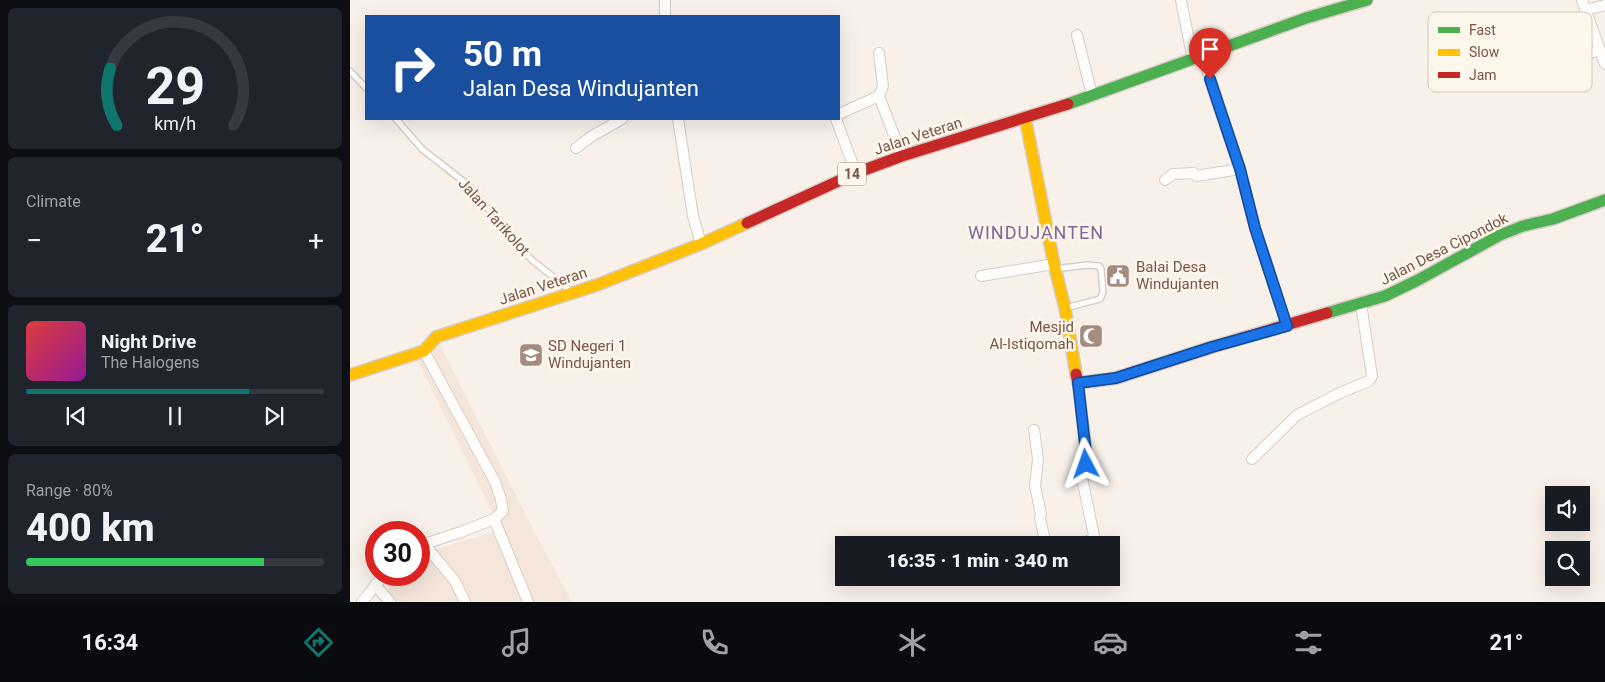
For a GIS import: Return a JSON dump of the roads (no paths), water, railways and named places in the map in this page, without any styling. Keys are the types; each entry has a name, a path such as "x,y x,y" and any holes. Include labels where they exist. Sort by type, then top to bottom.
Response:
{"main road":[{"name":"Jalan Veteran","path":"350,375 424,351 436,337 597,285 701,244 856,173 902,156 1092,95 1306,18 1367,0"},
{"path":"1025,116 1054,267 1065,308 1078,383"},
{"name":"Jalan Desa Cipondok","path":"1078,383 1116,378 1212,347 1385,296 1500,235 1523,226 1553,219 1605,200"}],"street":[{"path":"665,0 665,15"},
{"path":"1181,0 1198,58 1215,96 1240,169 1255,228 1287,326"},
{"path":"1584,5 1605,6"},
{"path":"1592,28 1605,64"},
{"path":"1077,36 1092,95"},
{"path":"1592,52 1600,50"},
{"path":"879,53 883,86 880,96 902,156"},
{"path":"840,114 880,96"},
{"path":"576,148 592,136 620,120"},
{"path":"678,120 693,216 701,244"},
{"path":"836,120 856,173"},
{"path":"1165,180 1172,174 1194,173 1196,176 1240,169"},
{"path":"981,276 1054,267"},
{"path":"1252,459 1297,415 1371,379 1361,304"},
{"path":"424,351 498,491 504,508 494,519 430,542"},
{"path":"1078,383 1086,453 1086,464 1082,476 1094,536"},
{"path":"1034,430 1038,459 1035,486 1044,536"},
{"path":"494,519 528,602"},
{"path":"430,555 455,581 464,602"},
{"path":"362,602 374,586"},
{"path":"376,586 390,602"}],"lane":[{"path":"350,71 365,87"},
{"name":"Jalan Tarikolot","path":"397,120 422,149 468,185 501,227 532,260 572,292"},
{"path":"1054,267 1087,265 1099,266 1101,269 1103,292 1100,299 1065,308"}],"place":[{"name":"Balai Desa Windujanten","path":"1118,276"},
{"name":"Mesjid Al-Istiqomah","path":"1091,336"},
{"name":"SD Negeri 1 Windujanten","path":"531,355"}],"district":[{"name":"WINDUJANTEN","path":"1036,233"}]}
